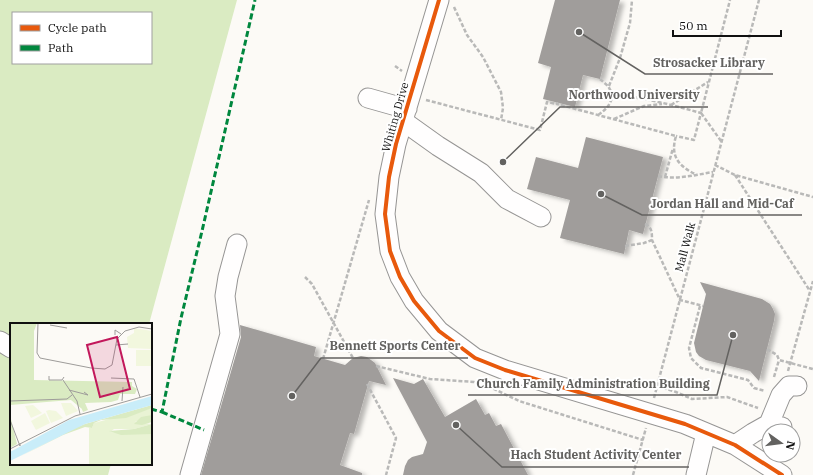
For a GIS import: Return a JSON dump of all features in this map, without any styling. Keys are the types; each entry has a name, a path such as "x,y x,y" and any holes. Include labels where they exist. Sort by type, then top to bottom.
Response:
{"street":[{"name":"Whiting Drive","path":"445,0 413,87 405,115 389,177 385,214 390,251 400,277 414,301 439,331 475,358 505,370 685,424 735,445 782,475"},
{"path":"368,98 405,115 480,173 507,199 540,217"},
{"path":"190,475 230,334 225,296 228,277 237,244"},
{"path":"0,341 10,347"},
{"path":"735,445 753,433 776,426 778,392"},
{"path":"696,475 706,433"}],"path":[{"path":"445,0 467,36 483,58 501,92 501,120"},
{"path":"608,86 622,51 630,23 632,0"},
{"path":"396,66 400,68 422,99 540,130 547,102 557,103 694,140 730,0"},
{"path":"598,115 607,109 611,103 613,94 608,86 600,79"},
{"path":"671,105 709,81"},
{"path":"613,94 671,105 701,113 721,142"},
{"path":"613,119 644,106 664,104"},
{"path":"665,177 676,136"},
{"path":"673,147 678,161 685,169 697,175"},
{"path":"715,165 735,175 813,198"},
{"path":"658,176 684,177 713,172"},
{"path":"735,175 810,291"},
{"path":"323,359 370,194"},
{"path":"645,224 652,230 652,240 680,300 703,306"},
{"path":"626,246 652,240"},
{"path":"304,277 312,284 353,358"},
{"path":"778,392 791,363 813,281"},
{"path":"700,306 689,348 691,358 701,368 748,380 754,388 778,392"},
{"path":"767,349 777,355 779,360 772,383 778,392"},
{"path":"779,360 813,368"},
{"path":"376,366 430,378 474,382 490,387 519,401 643,440"},
{"path":"367,384 396,438 386,475"},
{"path":"657,386 692,399 727,397 757,408 761,403"}],"green space":[{"path":"0,0 237,0 149,323 10,323 10,465 111,465 108,475 0,475"}],"building":[{"path":"555,0 620,0 600,79 583,75 575,107 543,99 551,67 538,63"},
{"path":"586,137 663,157 643,234 629,230 624,254 560,238 570,200 527,189 536,157 578,168"},
{"path":"700,282 762,299 770,304 773,309 775,314 774,321 759,381 750,371 706,360 699,356 696,352 694,343 706,294"},
{"path":"240,325 316,347 314,356 345,365 353,358 361,356 367,357 375,363 386,385 369,381 354,434 350,433 340,465 362,473 362,475 201,475 241,337"},
{"path":"393,378 414,384 423,379 445,417 476,399 485,415 489,413 496,426 501,424 528,475 403,475 408,460 412,457 423,454 427,442"}],"marked path":[{"path":"152,409 162,412 181,318 255,0"},
{"path":"162,412 204,430"}],"cycle path":[{"path":"439,0 396,144 389,177 385,214 390,251 400,277 414,301 439,331 475,358 505,370 685,424 735,445 782,475"}],"place":[{"name":"Strosacker Library","path":"579,32"},
{"name":"Northwood University","path":"503,162"},
{"name":"Jordan Hall and Mid-Caf","path":"601,194"},
{"name":"Church Family Administration Building","path":"733,335"},
{"name":"Bennett Sports Center","path":"292,396"},
{"name":"Hach Student Activity Center","path":"456,425"}]}
